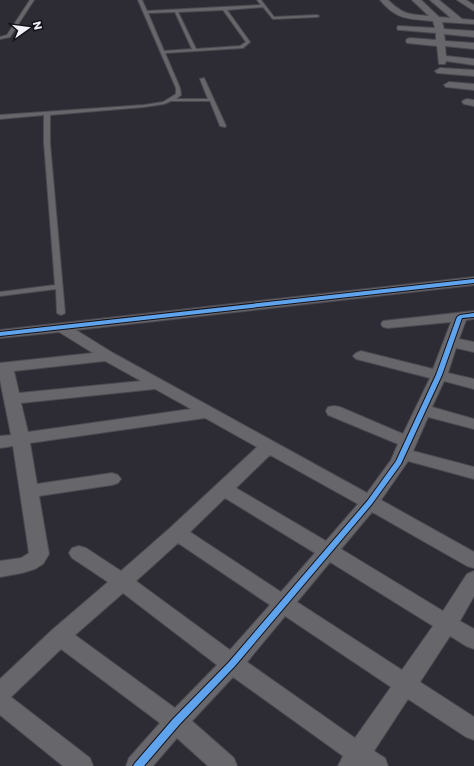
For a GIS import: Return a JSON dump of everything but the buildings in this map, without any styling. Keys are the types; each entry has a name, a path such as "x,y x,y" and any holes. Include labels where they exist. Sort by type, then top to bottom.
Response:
{"street":[{"path":"384,0 400,14 474,22"},
{"path":"416,0 438,19 441,43 441,64"},
{"path":"434,0 460,21"},
{"path":"462,0 474,9"},
{"path":"401,28 474,34"},
{"path":"410,41 474,46"},
{"path":"441,64 474,62"},
{"path":"441,64 474,73"},
{"path":"449,85 474,87"},
{"path":"0,334 62,320 473,283"},
{"path":"388,324 467,316"},
{"path":"138,766 176,722 232,664 370,502 399,462 439,375 451,342 467,316"},
{"path":"62,320 108,356 474,561"},
{"path":"451,342 474,347"},
{"path":"0,569 31,563 37,559 38,554 21,439 13,399 2,368 108,356"},
{"path":"361,356 474,384"},
{"path":"13,399 158,384"},
{"path":"423,410 474,424"},
{"path":"334,411 406,448 474,473"},
{"path":"0,442 210,412"},
{"path":"0,693 60,636 178,533 269,446"},
{"path":"29,491 112,479"},
{"path":"223,489 474,640"},
{"path":"178,533 474,730"},
{"path":"79,553 123,582 232,664 354,760 376,766"},
{"path":"354,760 447,623 474,578"},
{"path":"60,636 176,722 225,766"},
{"path":"0,701 81,766"}],"lane":[{"path":"0,38 9,36 32,0"},
{"path":"0,117 144,106 164,103 179,95 178,88 140,0"},
{"path":"259,0 273,18 317,16"},
{"path":"145,12 263,6"},
{"path":"163,52 241,47 246,44 248,42 224,9"},
{"path":"176,11 195,50"},
{"path":"202,79 223,126"},
{"path":"170,100 211,100"},
{"path":"46,114 47,143 62,320"},
{"path":"0,294 59,287"}],"cycle path":[{"path":"0,334 474,281"},
{"path":"138,766 176,722 232,664 370,502 399,462 439,375 460,317 474,315"}]}
